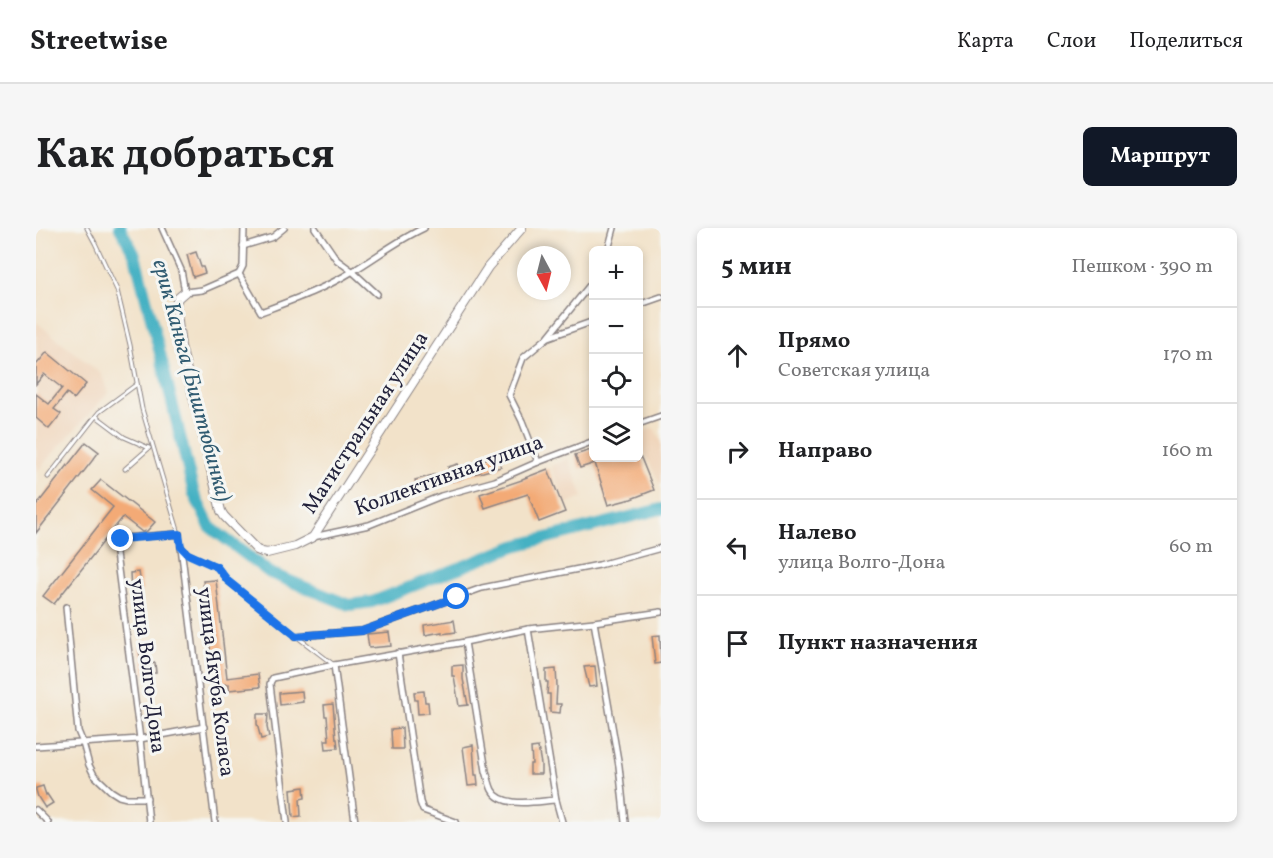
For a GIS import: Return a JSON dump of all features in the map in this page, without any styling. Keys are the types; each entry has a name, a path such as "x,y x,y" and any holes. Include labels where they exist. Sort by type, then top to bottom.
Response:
{"street":[{"path":"162,228 181,270 185,292 202,290 239,274 243,266 244,228"},
{"path":"243,246 273,237 284,228"},
{"path":"315,228 337,260 377,294"},
{"path":"239,274 261,312 315,292 404,237 424,228"},
{"name":"Магистральная улица","path":"185,292 178,298 176,304 181,346 222,514 257,550 267,553 295,546 314,537 488,267 522,228"},
{"path":"609,246 614,228"},
{"path":"538,462 509,395 523,358 547,338 589,286"},
{"path":"643,304 661,297"},
{"path":"547,338 589,323"},
{"path":"643,423 661,416"},
{"name":"Коллективная улица","path":"314,537 369,525 441,496 495,481 589,443"},
{"name":"улица Волго-Дона","path":"149,822 115,546 123,538 179,534"},
{"name":"улица Якуба Коласа","path":"181,547 215,822"},
{"path":"296,636 362,631 482,588 598,565 661,548"},
{"path":"66,607 78,731 92,771 119,796 147,798"},
{"path":"287,822 271,681 276,677 528,629 661,612"},
{"path":"594,622 619,766 625,822"},
{"path":"528,629 556,800 562,822"},
{"path":"465,642 486,771 492,789 502,799 515,802 556,800"},
{"path":"398,653 420,802 423,810 456,822"},
{"path":"334,665 355,822"},
{"path":"36,746 140,738 204,727"},
{"path":"36,810 48,822"}],"lane":[{"path":"87,228 117,290 151,447 179,534 181,547 188,554 217,567 228,581 334,665"},
{"path":"48,477 99,412 137,384"},
{"path":"96,416 124,437 151,447"},
{"path":"125,469 151,447"}],"shaded area":[{"path":"36,322 101,374 109,392 36,472"},
{"path":"654,428 661,442 661,485 643,451 643,432"},
{"path":"568,459 583,497 565,504 551,466"}],"building":[{"path":"196,252 205,273 193,277 187,255"},
{"path":"47,352 86,384 74,399 67,393 54,409 61,414 49,429 36,418 36,394 49,404 62,388 44,374 36,384 36,365"},
{"path":"86,442 99,452 36,533 36,506"},
{"path":"589,451 589,462 643,462 654,490 608,505 595,463 580,468 575,455"},
{"path":"497,455 501,467 462,476 463,478 452,481 448,467 458,464 460,468 480,464 479,461"},
{"path":"548,469 565,512 539,522 528,494 485,508 480,494"},
{"path":"437,474 441,485 416,493 413,485 416,483 415,480"},
{"path":"101,480 155,522 147,531 142,532 123,517 54,604 43,596 113,507 92,490"},
{"path":"139,572 142,591 131,591 130,573"},
{"path":"216,580 227,678 258,674 260,687 229,690 229,684 214,685 203,581"},
{"path":"454,620 456,632 425,635 424,625"},
{"path":"389,632 391,646 369,648 367,634"},
{"path":"660,635 661,663 655,664 652,636"},
{"path":"147,646 150,664 155,663 156,673 144,674 143,655 140,655 139,647"},
{"path":"463,665 468,705 459,706 452,666"},
{"path":"595,666 597,686 589,687 584,667"},
{"path":"556,669 556,704 561,704 560,713 550,712 550,694 547,694 546,670"},
{"path":"302,691 303,702 280,705 279,693"},
{"path":"424,691 429,713 418,714 414,692"},
{"path":"333,704 338,748 326,749 325,740 329,740 324,705"},
{"path":"257,714 268,714 269,737 261,739"},
{"path":"222,715 229,743 219,745 213,718"},
{"path":"402,728 403,749 392,749 391,729"},
{"path":"473,745 478,785 468,786 463,747"},
{"path":"538,747 541,774 530,774 531,748"},
{"path":"43,786 46,795 53,803 45,808 36,790"},
{"path":"304,787 305,798 300,799 301,816 293,817 291,789"}],"waterway":[{"name":"ерик Каньга (Биштюбинка)","path":"120,228 135,255 194,494 210,527 270,573 349,605 372,602 515,546 661,509"}],"route":[{"path":"121,539 179,534 181,547 188,554 217,567 228,581 296,636 362,631 457,597"}]}
